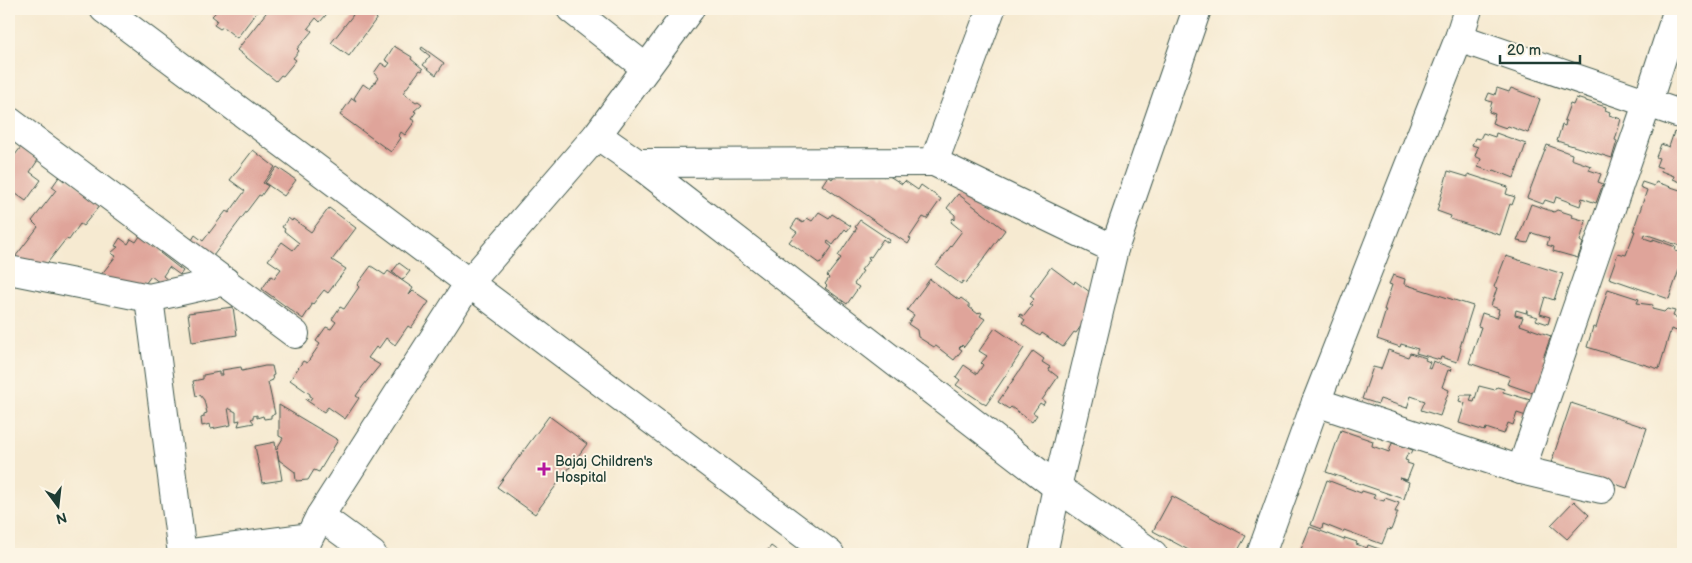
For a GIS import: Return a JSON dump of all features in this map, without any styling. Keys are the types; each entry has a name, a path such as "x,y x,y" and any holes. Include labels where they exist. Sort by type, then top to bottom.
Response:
{"street":[{"path":"104,9 469,283 820,551"},
{"path":"571,9 646,68"},
{"path":"310,536 469,283 597,135 690,9"},
{"path":"934,162 991,9"},
{"path":"1043,554 1057,487 1114,249 1197,9"},
{"path":"1261,554 1316,402 1459,38 1468,9"},
{"path":"1522,470 1678,9"},
{"path":"1459,38 1683,115"},
{"path":"9,121 295,334"},
{"path":"597,135 1057,487 1153,554"},
{"path":"636,163 934,162 1114,249"},
{"path":"9,270 149,298 225,281"},
{"path":"149,298 182,554 310,536 372,554"},
{"path":"1316,402 1522,470 1601,489"}],"building":[{"path":"212,9 259,9 237,38 223,27 220,29 214,25 217,20 212,16 216,12"},
{"path":"269,9 331,9 320,22 316,18 308,28 312,31 297,49 299,51 293,58 296,60 283,76 281,75 276,81 237,50"},
{"path":"345,9 365,9 377,18 349,56 331,43 353,15"},
{"path":"394,46 412,57 411,59 423,69 422,71 420,70 403,93 422,104 414,111 416,112 411,119 415,121 405,135 401,132 399,136 401,138 391,152 340,115 352,98 356,101 354,98 363,84 370,89 378,78 374,73 381,63 387,67 390,63 385,60"},
{"path":"422,47 444,63 436,75 423,65 430,56 421,49"},
{"path":"1497,88 1509,92 1511,88 1540,99 1528,133 1492,123 1495,114 1489,112 1492,102 1486,100 1489,93 1495,95"},
{"path":"1576,98 1606,107 1605,110 1610,112 1609,115 1621,119 1612,158 1557,141 1562,125 1565,126 1566,121 1564,120 1570,104 1573,105"},
{"path":"1674,132 1683,136 1683,183 1673,179 1674,176 1661,171 1662,168 1656,166 1659,158 1656,157 1661,144 1669,147"},
{"path":"1483,133 1495,137 1496,133 1526,144 1514,178 1494,170 1492,172 1478,167 1481,159 1475,156 1478,147 1472,145 1475,138 1480,139"},
{"path":"1547,145 1572,154 1571,159 1591,166 1589,170 1601,174 1598,182 1603,184 1596,203 1582,198 1580,206 1556,197 1554,203 1545,200 1543,204 1527,198"},
{"path":"21,147 38,160 30,172 41,180 26,201 9,189 13,183 9,179 9,158 12,159"},
{"path":"253,150 275,167 263,183 268,186 261,196 259,195 210,260 189,245 195,235 203,241 226,211 229,213 245,191 230,180"},
{"path":"277,167 296,180 284,196 265,183"},
{"path":"1448,171 1468,177 1468,174 1508,187 1506,194 1515,197 1512,205 1510,204 1500,235 1450,219 1451,216 1437,211"},
{"path":"880,174 884,177 886,174 902,184 905,181 918,190 921,185 941,199 927,219 923,217 909,238 911,239 908,244 822,185 828,176 832,179 835,175"},
{"path":"59,177 64,181 67,177 101,204 83,226 80,224 69,240 66,239 38,275 15,257 38,227 32,221 56,190 52,187"},
{"path":"1642,182 1654,186 1656,182 1683,191 1683,247 1645,234 1644,238 1676,247 1675,251 1683,253 1669,299 1609,278 1618,253 1626,255 1635,231 1633,231 1647,190 1640,187"},
{"path":"958,194 1005,230 966,283 963,281 961,284 936,266 962,231 951,222 953,218 955,220 955,215 947,208"},
{"path":"1531,204 1554,212 1557,210 1586,221 1580,241 1583,243 1578,258 1553,251 1554,247 1547,245 1549,238 1532,233 1528,243 1517,241"},
{"path":"329,208 356,228 332,260 346,269 328,293 324,290 313,304 311,303 312,305 303,319 262,289 271,276 274,278 281,269 268,260 282,242 293,250 299,243 284,231 285,229 282,227 288,218 292,221 293,219 311,232"},
{"path":"819,212 829,218 832,214 851,226 847,231 845,229 833,245 828,241 827,243 832,247 820,264 789,242 797,232 791,228 797,219 803,223 807,218 812,221"},
{"path":"860,220 890,240 888,243 883,239 871,257 869,256 868,258 870,259 861,270 863,271 854,284 859,287 847,304 825,288 827,286 825,284 829,278 827,276 841,258 838,256 857,228 855,227"},
{"path":"140,236 162,250 160,253 183,271 180,275 169,267 163,276 168,280 164,286 151,276 142,288 100,276 116,256 111,253 118,247 115,246 120,238 128,244 131,239 136,242"},
{"path":"1506,256 1563,274 1554,300 1545,297 1540,314 1550,317 1548,324 1536,320 1538,317 1527,314 1527,310 1526,313 1516,310 1515,315 1523,317 1520,325 1551,336 1543,358 1548,359 1536,394 1507,384 1510,377 1469,363 1481,327 1478,326 1482,313 1497,318 1499,313 1499,309 1491,306 1497,288 1494,287"},
{"path":"399,263 410,271 403,280 392,272"},
{"path":"371,266 385,275 388,271 413,288 409,295 413,291 429,302 411,328 408,326 395,345 386,338 368,358 380,365 356,396 359,398 345,419 328,407 324,412 306,400 307,398 310,400 312,397 310,394 290,380 303,361 307,363 320,344 316,341 326,327 331,329 336,322 332,319 340,307 344,309 359,287 357,285"},
{"path":"1051,267 1074,284 1075,281 1098,298 1091,312 1076,333 1074,332 1063,347 1042,333 1040,336 1022,324 1025,320 1019,315 1024,316 1032,306 1029,304 1034,299 1030,296"},
{"path":"1393,275 1405,279 1404,284 1473,306 1457,362 1441,357 1440,360 1416,353 1418,349 1401,344 1400,347 1377,339 1392,285 1389,284"},
{"path":"930,279 959,300 961,298 978,314 982,313 980,316 985,319 964,347 962,345 959,348 962,350 954,360 936,346 934,347 918,337 917,330 908,324 914,315 907,310"},
{"path":"1608,289 1639,299 1637,303 1653,305 1652,309 1664,312 1667,309 1675,311 1673,316 1681,319 1677,331 1671,329 1659,369 1587,347 1593,327 1596,328"},
{"path":"233,307 237,335 192,342 188,313"},
{"path":"995,328 1024,348 986,405 956,385 960,380 956,377 964,365 977,374 983,365 981,363 987,356 979,351"},
{"path":"1388,350 1408,357 1410,353 1426,358 1425,360 1430,362 1428,368 1430,369 1433,361 1452,368 1451,371 1448,370 1442,387 1449,390 1440,416 1421,410 1425,401 1411,396 1407,408 1380,399 1378,404 1362,399 1373,367 1381,369"},
{"path":"1033,351 1044,359 1042,362 1050,367 1049,370 1058,377 1042,400 1045,402 1043,405 1040,403 1033,413 1037,415 1032,422 1011,407 1009,409 998,402"},
{"path":"272,366 274,375 272,376 273,380 268,382 275,414 271,415 271,418 264,419 263,416 257,418 257,415 251,419 254,423 238,426 240,420 236,421 236,412 228,408 231,425 211,429 210,424 202,426 201,418 207,413 204,400 200,395 196,396 193,381 203,379 203,375 219,372 219,375 223,375 222,370 241,367 242,371"},
{"path":"1479,386 1495,390 1497,387 1504,389 1503,392 1537,402 1532,418 1517,413 1513,425 1508,423 1504,434 1486,428 1485,431 1459,423 1465,403 1459,401 1461,395 1472,395 1470,401 1474,402"},
{"path":"1571,403 1647,428 1627,488 1551,463"},
{"path":"279,405 338,440 319,472 314,470 308,480 296,481 295,472 279,460 277,451 282,480 262,483 255,446 275,442 276,450 283,438 279,436"},
{"path":"549,416 587,444 535,514 497,487"},
{"path":"1341,430 1373,441 1372,446 1389,452 1392,443 1413,450 1411,454 1408,453 1405,460 1413,465 1407,480 1399,478 1409,482 1404,499 1326,472"},
{"path":"1327,480 1361,493 1362,491 1375,495 1373,498 1384,501 1385,498 1399,503 1395,512 1398,512 1391,530 1388,529 1382,544 1323,524 1322,529 1311,525"},
{"path":"1172,496 1246,536 1236,554 1196,554 1153,531"},
{"path":"1574,501 1589,515 1567,539 1551,525"},
{"path":"1310,527 1344,540 1345,538 1357,542 1356,544 1367,548 1368,545 1382,550 1380,554 1299,554"},
{"path":"771,546 782,554 765,554"}],"place":[{"name":"Bajaj Children's Hospital","path":"544,469"}]}
